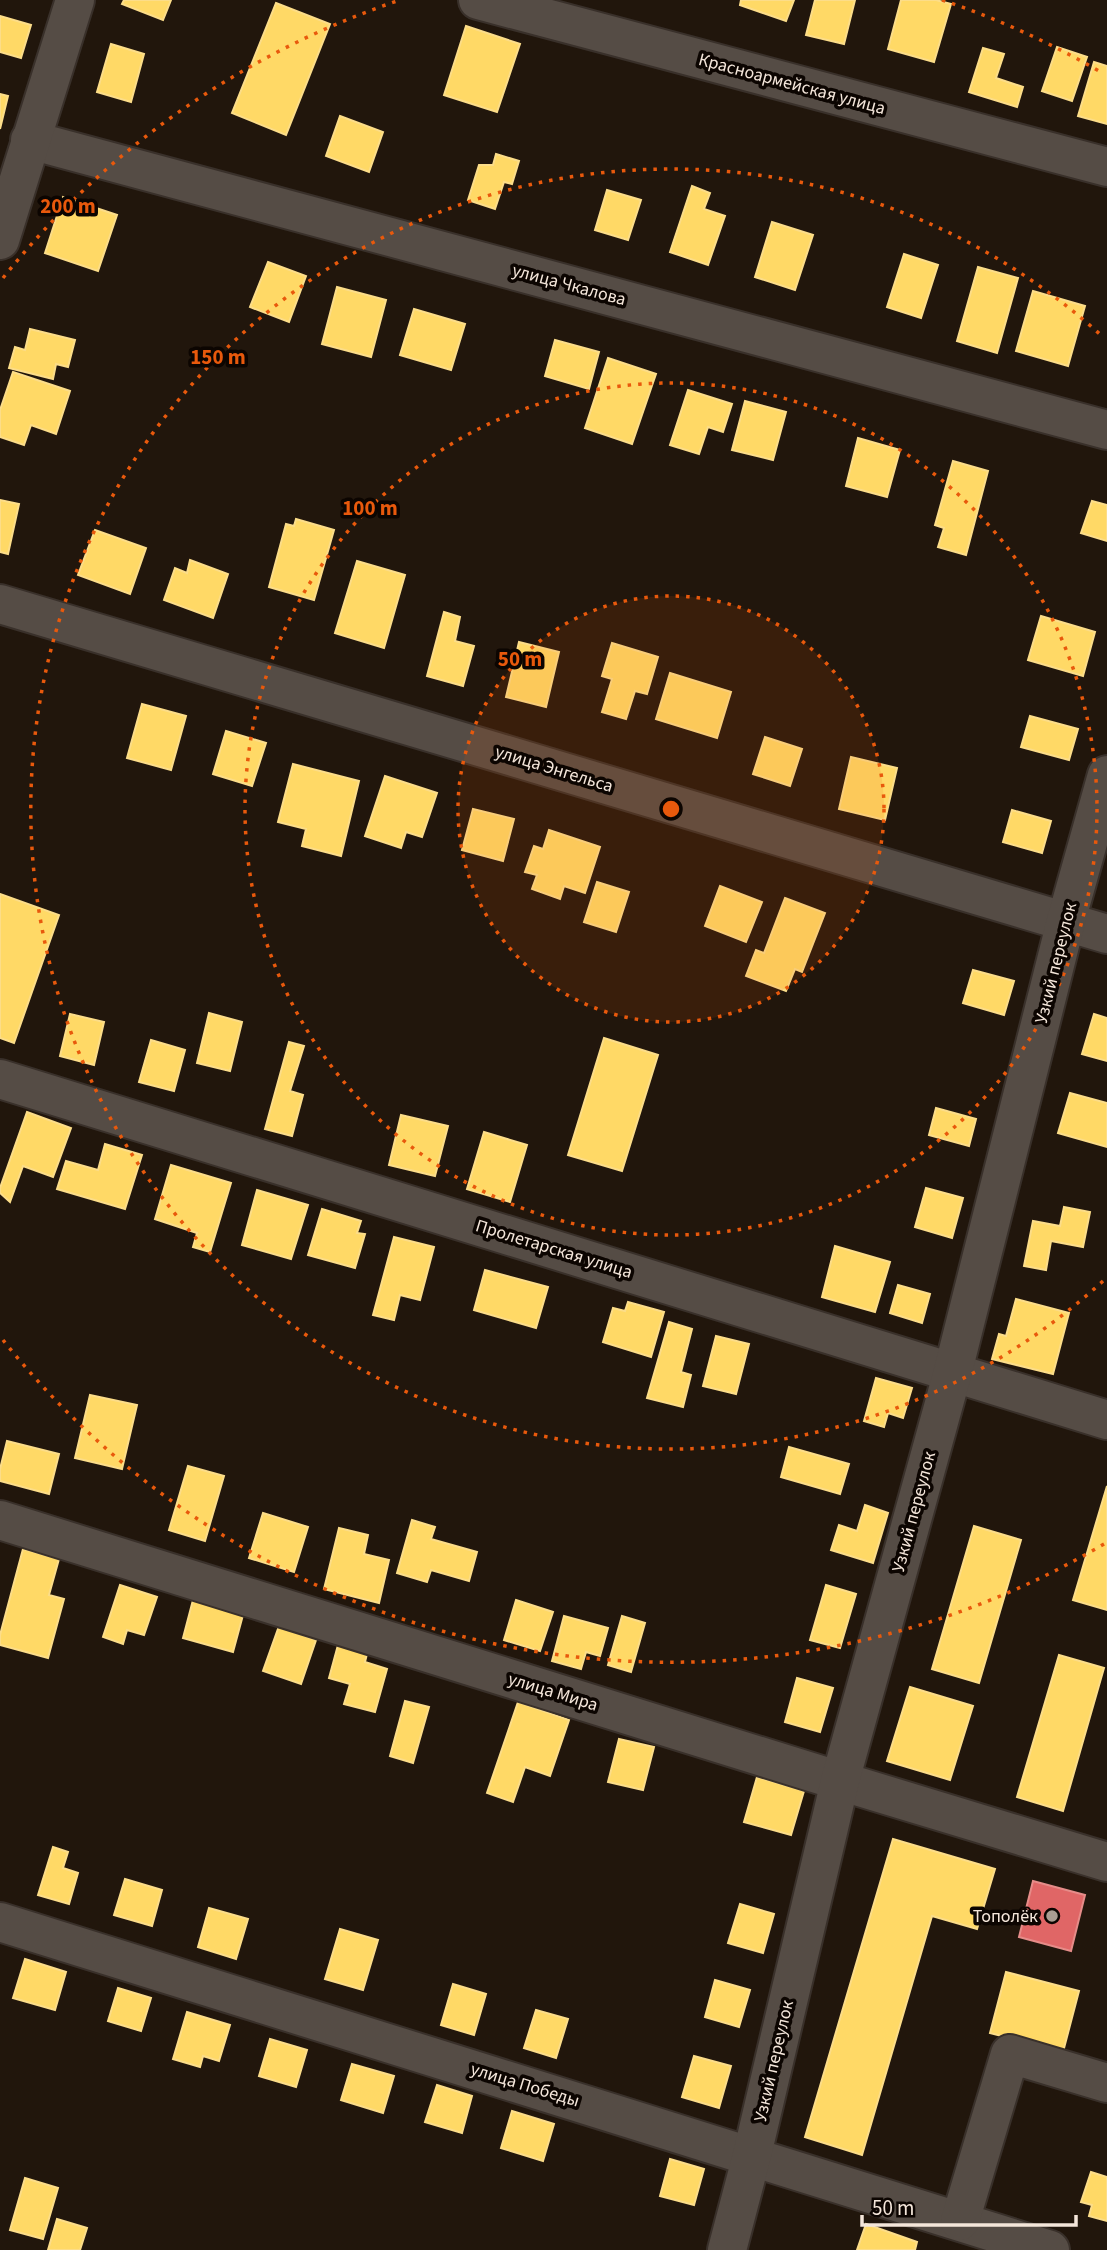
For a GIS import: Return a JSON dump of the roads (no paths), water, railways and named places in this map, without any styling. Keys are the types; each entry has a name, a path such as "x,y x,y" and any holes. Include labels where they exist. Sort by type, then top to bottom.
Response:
{"street":[{"path":"0,240 75,0"},
{"name":"Красноармейская улица","path":"478,0 1107,167"},
{"name":"улица Чкалова","path":"30,140 1107,430"},
{"name":"улица Энгельса","path":"0,604 1107,934"},
{"name":"Узкий переулок","path":"726,2250 752,2155 840,1781 953,1371 1066,921 1107,775"},
{"name":"Пролетарская улица","path":"0,1079 1107,1420"},
{"name":"улица Мира","path":"0,1520 1107,1862"},
{"name":"улица Победы","path":"0,1922 1050,2250"},
{"path":"960,2221 1010,2054 1107,2083"}],"place":[{"name":"Тополёк","path":"1052,1916"}]}
